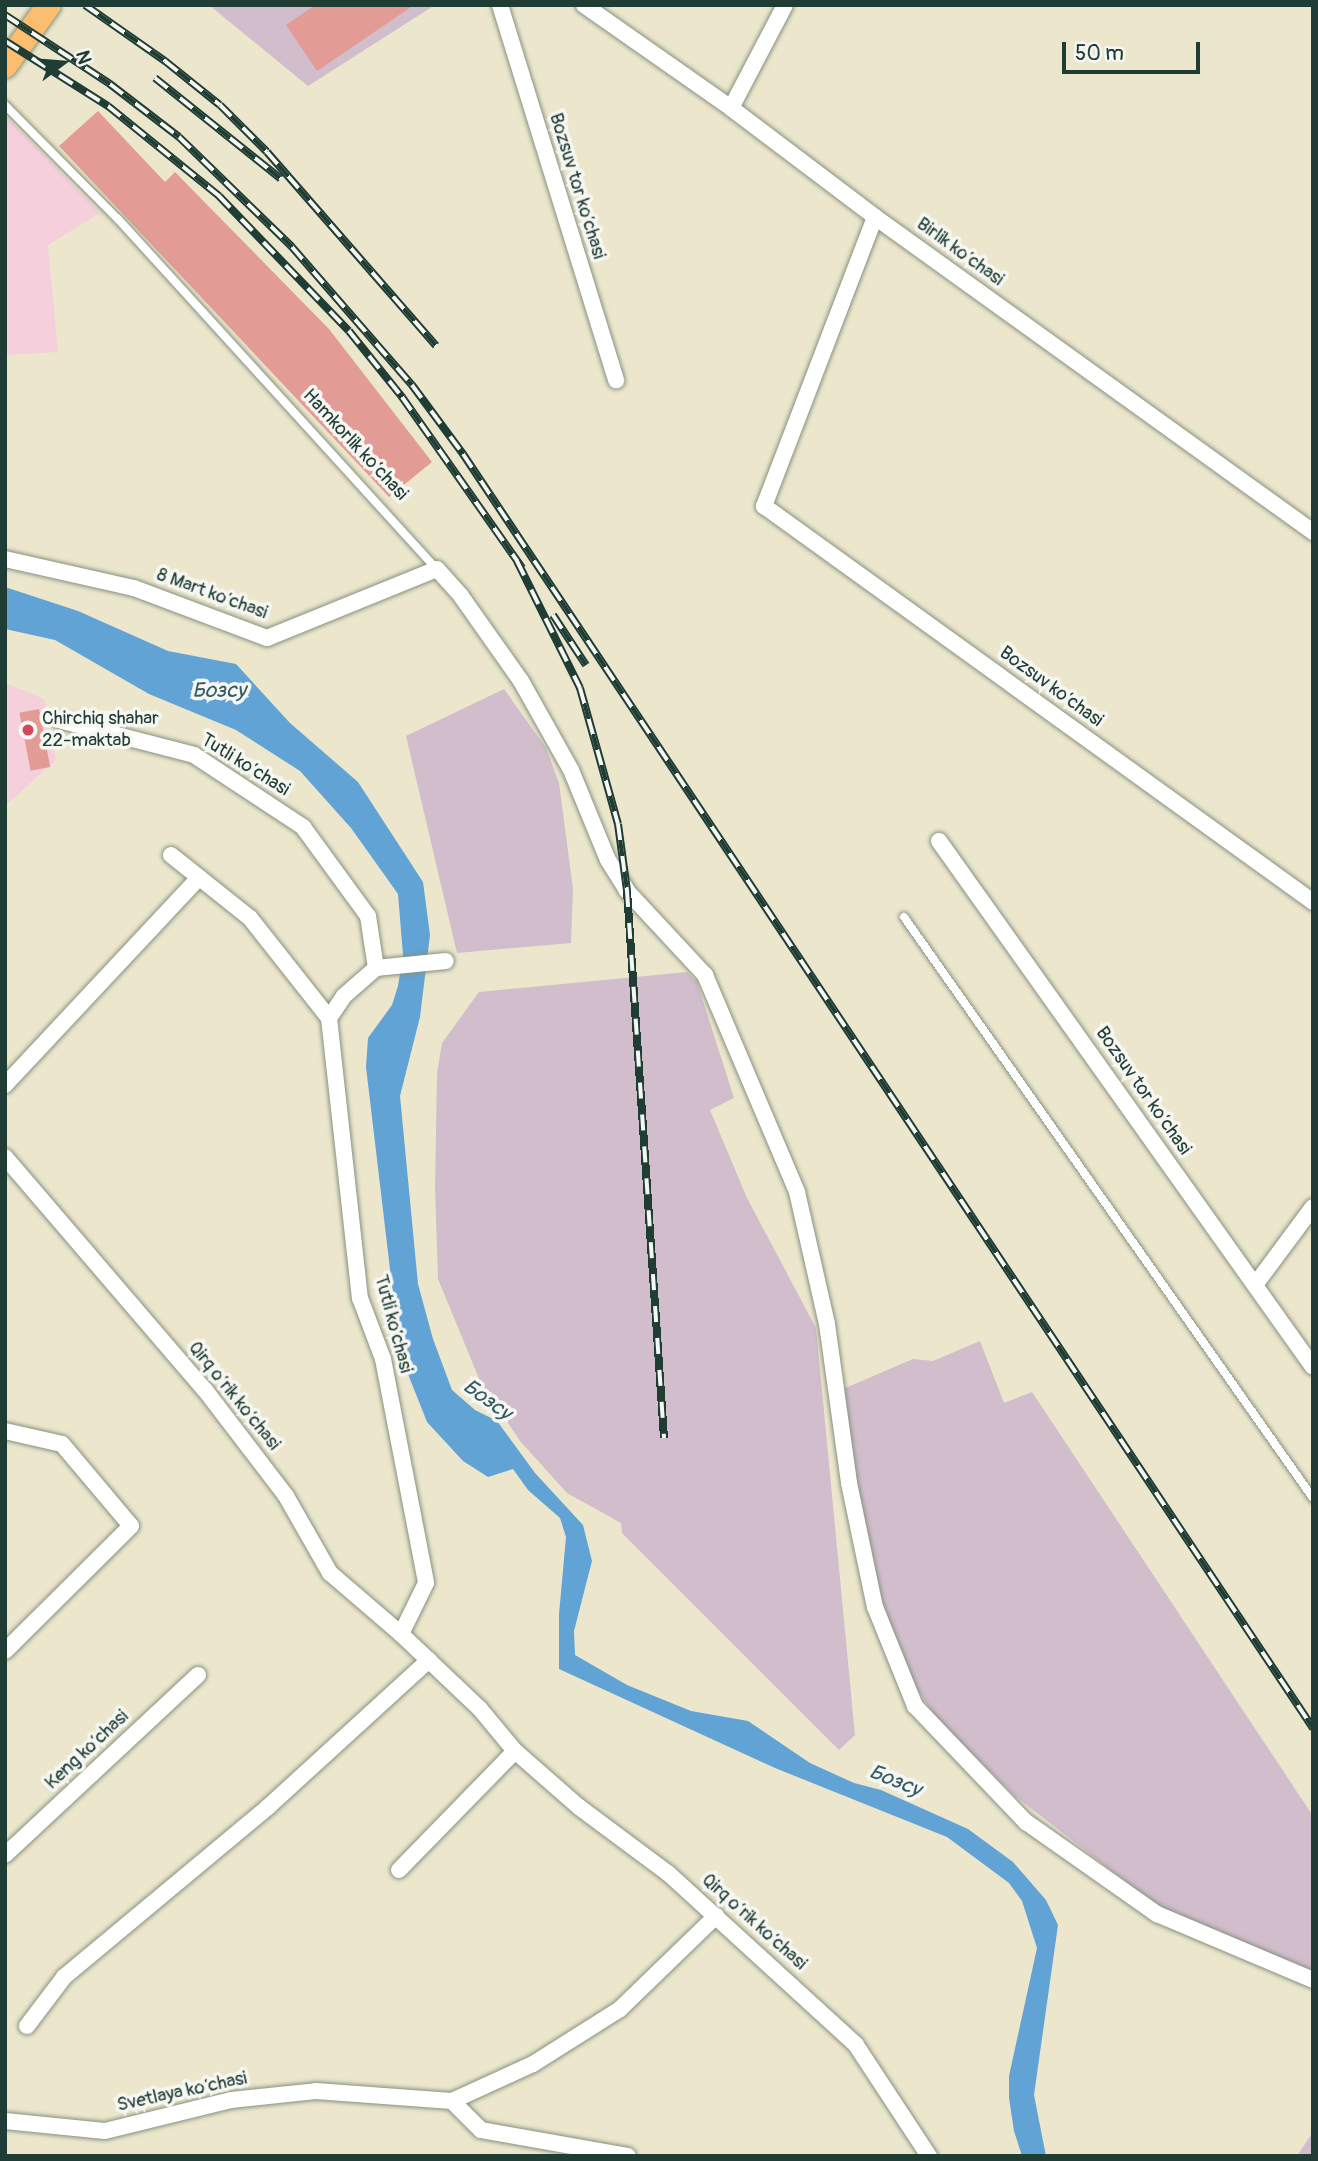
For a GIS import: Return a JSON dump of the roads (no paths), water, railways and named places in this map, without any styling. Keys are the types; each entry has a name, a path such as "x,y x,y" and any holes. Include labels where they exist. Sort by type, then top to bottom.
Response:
{"main road":[{"path":"5,66 49,5"}],"street":[{"name":"Bozsuv tor ko‘chasi","path":"500,5 615,380"},
{"name":"Birlik ko‘chasi","path":"584,5 731,108 875,217 1313,532"},
{"path":"731,108 785,5"},
{"name":"Bozsuv ko‘chasi","path":"875,217 764,506 1313,902"},
{"name":"8 Mart ko‘chasi","path":"5,559 134,588 267,638 437,569"},
{"name":"Hamkorlik ko‘chasi","path":"437,569 461,596 521,681 571,769 608,860 627,891 705,975 797,1192 828,1324 849,1483 875,1607 915,1706 1026,1822 1157,1914 1313,1980"},
{"name":"Tutli ko‘chasi","path":"59,720 194,755 303,827 368,916 376,968"},
{"name":"Bozsuv tor ko‘chasi","path":"939,841 1313,1367"},
{"path":"172,855 250,918 329,1018 344,996 376,968 446,961"},
{"path":"5,1085 199,878"},
{"name":"Tutli ko‘chasi","path":"329,1018 360,1298 383,1359 426,1583 401,1634"},
{"name":"Qirq o‘rik ko‘chasi","path":"5,1157 205,1390 286,1496 330,1573 429,1660 480,1709 516,1751 579,1807 669,1874 856,2045 929,2156"},
{"path":"1255,1285 1313,1207"},
{"path":"5,1651 131,1526 62,1444 6,1432"},
{"path":"27,2026 64,1977 268,1807 429,1660"},
{"name":"Keng ko‘chasi","path":"5,1855 198,1675"},
{"path":"399,1870 516,1751"},
{"name":"Svetlaya ko‘chasi","path":"5,2121 105,2131 231,2099 316,2091 452,2101 533,2064 620,2010 716,1916"},
{"path":"452,2101 481,2130 628,2156"}],"lane":[{"name":"Hamkorlik ko‘chasi","path":"5,105 118,219 437,569"},
{"path":"904,918 1313,1498"}],"water":[{"name":"Бозсу","path":"5,587 78,611 168,651 236,664 290,723 358,782 423,882 430,935 420,1017 400,1096 418,1284 433,1339 452,1390 475,1410 497,1421 535,1473 583,1525 592,1561 574,1631 575,1655 627,1685 691,1711 748,1721 810,1763 854,1783 881,1790 968,1829 1013,1862 1046,1900 1058,1925 1034,2095 1046,2156 1022,2156 1014,2131 1009,2098 1009,2076 1037,1948 1022,1901 1009,1883 947,1837 775,1768 559,1669 559,1614 566,1537 560,1518 528,1490 513,1469 488,1477 463,1461 427,1422 408,1374 397,1328 366,1067 368,1038 392,1005 398,986 403,955 398,894 351,828 300,771 236,730 149,694 55,640 5,629"}],"railway":[{"path":"85,5 165,61 220,105 267,152 436,346"},
{"path":"5,15 110,84 179,137 292,247 412,385 463,454 1313,1728"},
{"path":"5,41 108,106 219,196 349,331 402,397 522,568"},
{"path":"155,78 281,179"},
{"path":"517,561 580,688 618,824 627,891 664,1438"},
{"path":"553,615 586,665"}],"place":[{"name":"Chirchiq shahar 22-maktab","path":"28,730"}]}
